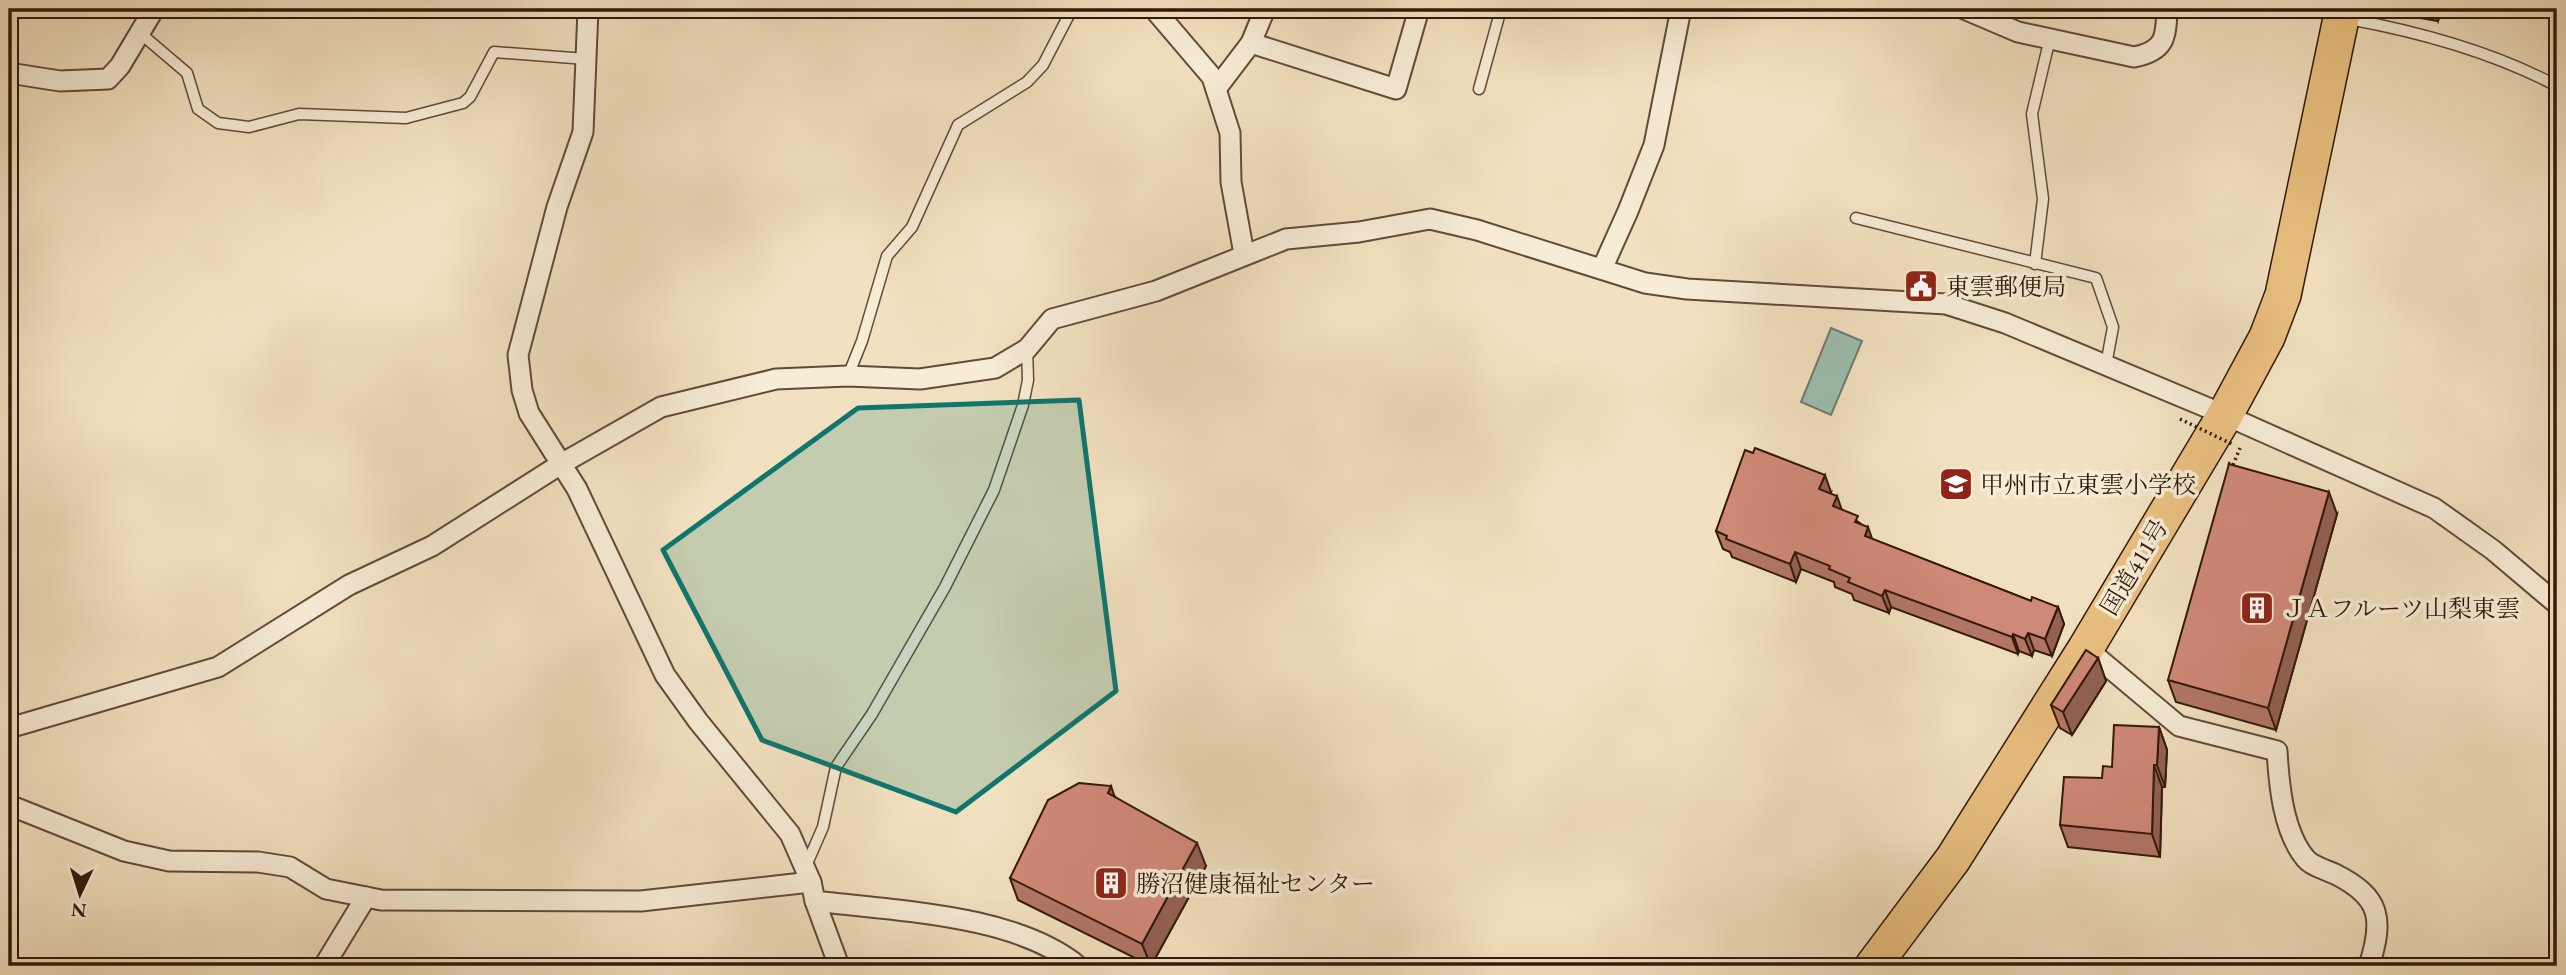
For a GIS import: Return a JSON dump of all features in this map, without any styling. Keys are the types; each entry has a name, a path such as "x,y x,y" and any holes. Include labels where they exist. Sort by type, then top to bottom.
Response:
{"highway":[{"name":"国道411号","path":"1873,966 1953,859 2086,648 2229,430 2283,295 2342,13"}],"street":[{"path":"9,73 60,81 107,79 120,66 154,9"},
{"path":"588,9 583,132 557,207 518,355 522,390 529,413 577,489 665,675 698,721 790,834 839,966"},
{"path":"1154,9 1212,77 1230,132 1231,182 1244,254"},
{"path":"1216,89 1251,43 1265,9"},
{"path":"1251,43 1396,89 1419,9"},
{"path":"1602,269 1654,145 1681,9"},
{"path":"1964,9 2018,32 2133,57 2149,54 2161,45 2166,32 2167,9"},
{"path":"9,728 218,667 349,585 432,546 561,464 661,407 776,379 848,376 920,379 995,368 1027,349 1052,318 1156,291 1286,239 1359,232 1430,219 1477,230 1645,283 1687,289 1946,304 2005,323 2106,365 2229,430 2434,508 2493,550 2557,604"},
{"path":"2086,648 2179,726 2277,751 2287,824 2307,861 2357,885 2370,899 2377,919 2376,943 2369,966"},
{"path":"9,805 124,850 169,861 258,862 290,867 326,889 381,900 641,901 810,884 989,923 1062,953 1078,966"},
{"path":"324,966 366,897"}],"lane":[{"path":"848,376 862,341 887,256 912,227 958,125 1027,82 1035,74 1043,65 1072,9"},
{"path":"1479,89 1501,9"},
{"path":"2342,13 2427,35 2539,76 2557,86"},
{"path":"140,33 187,73 198,109 218,123 249,127 299,114 406,118 463,103 470,97 494,52 586,58"},
{"path":"2035,264 2043,199 2032,114 2050,38"},
{"path":"1856,218 2096,278 2113,327 2106,365"},
{"path":"810,884 836,767 873,714 945,587 994,490 1023,405 1028,380 1027,349"}],"path":[{"path":"2180,419 2229,430"}],"highlighted area":[{"path":"1079,400 1116,691 956,812 762,740 663,550 858,408"}],"shaded area":[{"path":"1831,328 1862,341 1831,415 1801,402"}],"building":[{"path":"1755,448 1825,475 1819,489 1837,496 1833,506 1858,516 1855,522 1868,527 1865,536 2031,601 2032,597 2058,607 2045,639 2028,633 2025,639 2013,634 2012,637 1885,590 1882,596 1848,582 1850,578 1829,569 1830,566 1795,552 1790,564 1726,539 1727,536 1716,531 1745,450 1753,453"},
{"name":"ＪＡフルーツ山梨東雲","path":"2229,464 2329,492 2268,708 2168,680"},
{"path":"2086,650 2098,658 2063,712 2051,705"},
{"path":"2114,725 2159,727 2157,765 2154,765 2152,834 2060,825 2064,777 2102,778 2103,766 2112,767"},
{"name":"勝沼健康福祉センター","path":"1079,783 1111,786 1108,793 1197,843 1142,944 1010,878 1048,800"}],"place":[{"name":"東雲郵便局","path":"1921,286"},
{"name":"甲州市立東雲小学校","path":"1956,484"},
{"name":"ＪＡフルーツ山梨東雲","path":"2257,608"},
{"name":"勝沼健康福祉センター","path":"1111,883"}]}
